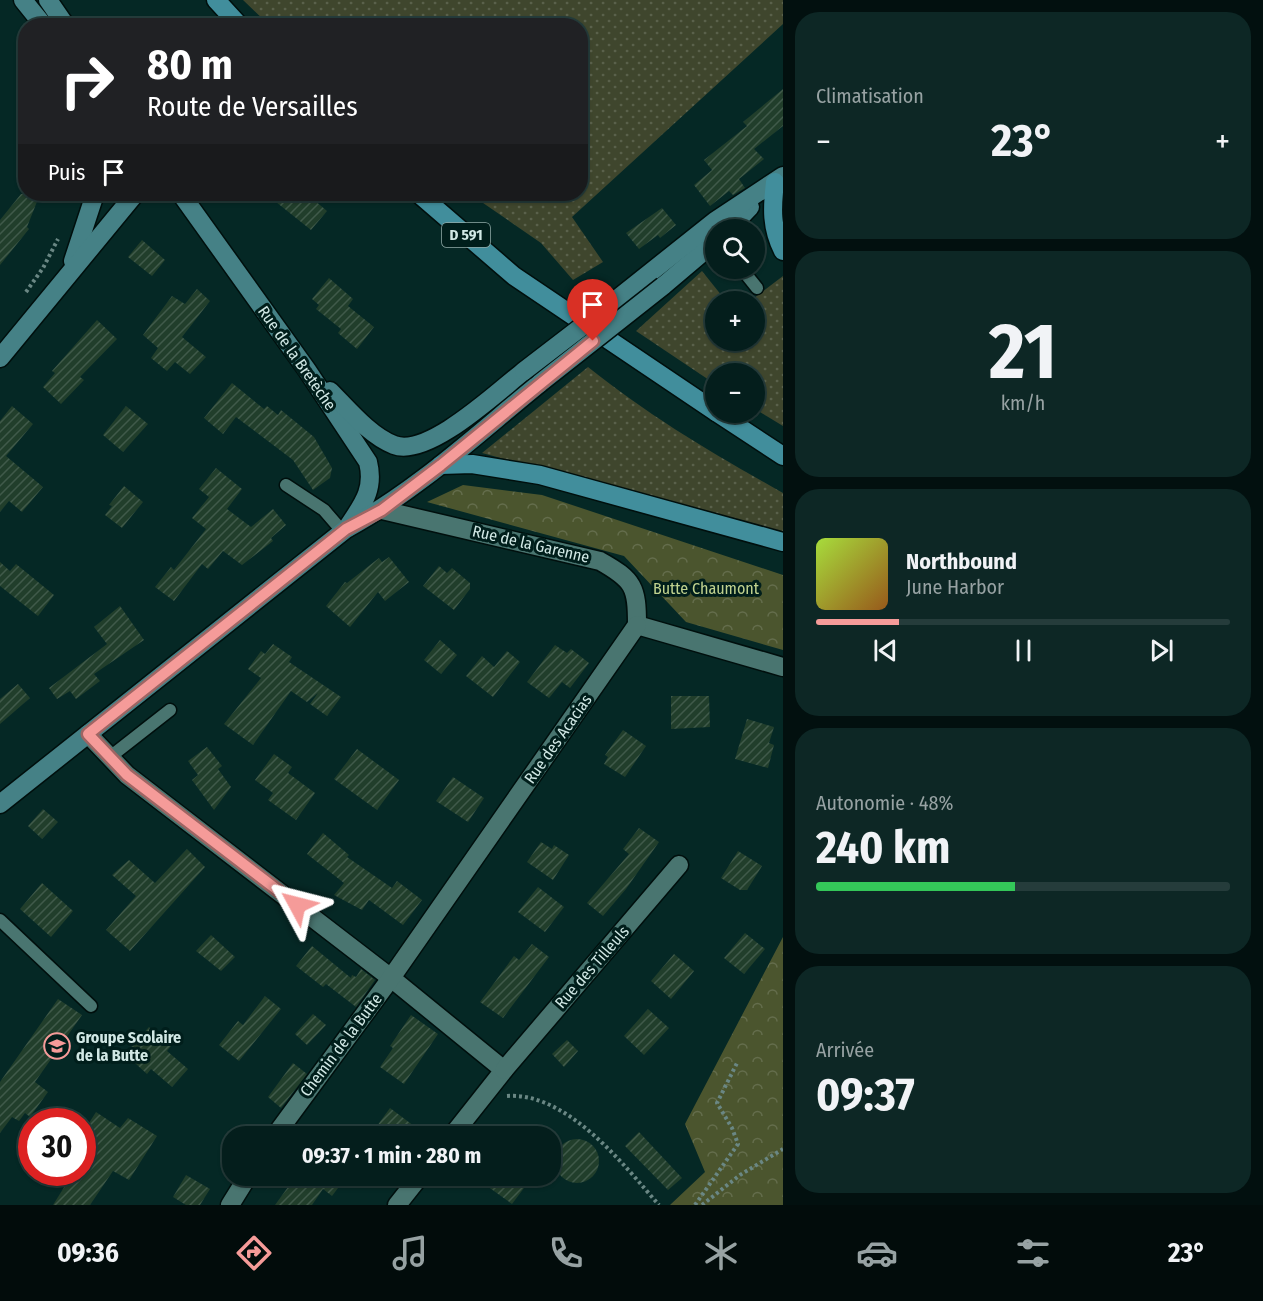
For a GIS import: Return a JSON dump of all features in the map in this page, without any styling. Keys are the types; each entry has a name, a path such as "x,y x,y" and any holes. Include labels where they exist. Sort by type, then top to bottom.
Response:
{"main road":[{"path":"23,0 38,18"},
{"path":"48,0 60,18"},
{"path":"216,0 233,18"},
{"path":"739,219 779,179"},
{"path":"779,179 772,210 775,235 783,251"},
{"path":"307,370 372,431 393,445 405,448 434,439 716,221 779,179"},
{"path":"69,271 93,201"},
{"path":"0,358 69,271 129,201"},
{"name":"Rue de la Bretèche","path":"186,201 360,448 372,478 369,493 345,530"},
{"name":"D 591","path":"427,201 514,276 705,405"},
{"path":"0,804 345,530 382,510 441,465 705,250"},
{"name":"D 591","path":"732,423 783,453"},
{"path":"441,465 472,464 540,475 783,542"}],"street":[{"name":"Rue de la Garenne","path":"382,510 600,561 623,573 637,595 637,625"},
{"path":"637,625 783,667"},
{"name":"Rue des Acacias","path":"391,978 637,625"},
{"name":"Chemin de la Butte","path":"88,734 127,775 391,978 282,1126"},
{"name":"Rue des Tilleuls","path":"460,1126 504,1070 679,865"},
{"path":"391,978 504,1070"},
{"path":"230,1205 242,1186"},
{"path":"396,1205 412,1186"}],"lane":[{"path":"750,279 757,288"},
{"path":"286,485 324,510 345,530"},
{"path":"110,757 170,710"},
{"path":"0,920 91,1006"}],"path":[{"path":"25,294 43,268 61,230"},
{"path":"696,1205 738,1144 717,1102 737,1063"},
{"path":"489,1089 505,1096 540,1099 560,1108 602,1144 659,1205"},
{"path":"702,1205 740,1175 783,1149"}],"green space":[{"path":"243,0 783,0 783,24 572,217 603,262 573,280 541,243 480,201 588,201 588,18 262,18"},
{"path":"702,271 705,279 708,279 718,291 705,291 705,351 765,351 763,291 783,276 783,426 765,415 765,363 705,363 705,377 636,331"},
{"path":"588,367 635,403 783,493 783,534 482,453"},
{"name":"Butte Chaumont","path":"463,485 542,495 783,575 783,650 686,622 624,556 427,502"},
{"path":"783,937 783,1205 670,1205 705,1172 685,1124"}],"building":[{"path":"783,89 783,126 754,149 764,159 739,179 745,188 733,195 729,191 710,206 694,185 712,170 704,160 747,126 743,122"},
{"path":"18,198 18,201 37,201 27,227 29,229 0,265 0,220"},
{"path":"275,201 315,201 327,211 311,230"},
{"path":"662,208 676,225 660,238 658,235 639,249 626,233"},
{"path":"142,240 165,260 152,276 128,257"},
{"path":"329,278 353,299 348,306 374,327 357,349 338,333 341,329 316,309 319,305 312,299"},
{"path":"197,289 210,301 182,337 206,357 190,374 175,362 167,371 151,358 158,348 143,335 172,296 185,304"},
{"path":"97,320 117,339 80,377 84,380 61,404 43,387 55,373 52,371"},
{"path":"232,383 264,409 267,406 278,415 281,410 314,437 332,468 330,478 313,490 293,460 236,417 223,434 204,418"},
{"path":"12,406 33,424 6,456 43,487 22,512 9,501 0,512 0,421"},
{"path":"126,406 148,424 123,452 103,435"},
{"path":"216,468 242,489 227,509 251,527 273,509 286,525 271,538 273,541 242,565 223,551 208,569 202,564 174,601 155,587 171,567 174,570 206,529 192,518 209,497 199,489"},
{"path":"124,486 143,502 122,528 105,515 112,506 109,505"},
{"path":"389,557 409,582 385,601 378,592 350,627 326,606 345,582 347,583 379,558 382,562"},
{"path":"0,562 10,571 16,564 54,595 38,616 0,586"},
{"path":"439,566 447,573 452,568 470,583 470,589 454,610 423,586"},
{"path":"120,606 144,640 94,674 100,681 76,699 70,691 57,699 49,688 107,644 94,627"},
{"path":"440,640 457,655 441,674 424,660"},
{"path":"273,644 292,657 289,662 341,697 327,716 310,704 318,693 307,702 291,691 253,745 224,724 261,678 248,669 261,651 265,654"},
{"path":"555,645 567,653 571,649 589,663 570,688 562,682 549,698 527,682"},
{"path":"507,651 520,662 493,697 466,676 482,656 494,667"},
{"path":"18,684 30,698 0,724 0,699"},
{"path":"671,696 709,696 710,727 671,729"},
{"path":"747,719 774,727 769,743 774,745 768,768 735,759"},
{"path":"623,730 646,746 625,777 604,764 608,757 605,755"},
{"path":"207,747 222,766 218,769 231,787 214,810 192,780 198,775 188,761"},
{"path":"357,749 399,780 377,810 334,779"},
{"path":"274,754 292,767 288,773 315,793 296,820 268,800 273,793 255,780"},
{"path":"453,777 484,798 468,822 436,801"},
{"path":"43,809 58,822 42,839 28,826"},
{"path":"639,828 659,842 626,889 603,916 587,903 629,854 623,849"},
{"path":"323,833 349,855 347,857 392,888 397,881 422,900 403,925 369,900 362,910 334,895 344,883 307,854"},
{"path":"541,842 552,849 554,845 569,855 553,880 527,862"},
{"path":"187,849 205,867 130,951 106,930 136,896 112,875 129,860 155,883"},
{"path":"738,851 762,866 747,890 740,890 721,878"},
{"path":"42,883 73,911 51,937 20,909"},
{"path":"538,887 564,907 545,932 518,912"},
{"path":"745,933 765,949 744,974 724,958"},
{"path":"211,935 235,957 221,971 196,951"},
{"path":"532,944 549,957 503,1018 480,1002 514,956 519,960"},
{"path":"312,946 351,978 352,975 356,977 361,969 375,980 356,1007 326,984 323,987 296,966"},
{"path":"674,954 694,971 671,999 651,981"},
{"path":"265,996 281,1009 239,1061 219,1045 238,1021 243,1025"},
{"path":"58,999 82,1015 35,1082 48,1092 36,1108 18,1108 18,1120 12,1117 0,1133 0,1082"},
{"path":"648,1009 669,1028 644,1055 624,1036"},
{"path":"313,1014 326,1025 307,1045 295,1034"},
{"path":"411,1015 438,1034 404,1084 380,1067 393,1048 390,1046"},
{"path":"149,1027 171,1046 167,1051 188,1069 172,1087 151,1069 147,1074 125,1054"},
{"path":"567,1040 578,1051 564,1067 552,1054"},
{"path":"293,1063 307,1074 281,1108 268,1097"},
{"path":"390,1108 414,1126 377,1126"},
{"path":"96,1112 120,1128 128,1118 157,1136 129,1180 113,1171 90,1205 53,1205 65,1186 96,1186"},
{"path":"639,1132 682,1178 668,1190 625,1146"},
{"path":"577,1139 585,1141 597,1153 599,1161 597,1169 585,1181 577,1183 569,1181 561,1175 561,1147 569,1141"},
{"path":"186,1175 210,1189 200,1205 186,1205 173,1197"},
{"path":"289,1186 340,1186 332,1196 323,1189 312,1205 275,1205"},
{"path":"487,1186 526,1186 512,1204"}],"place":[{"name":"Groupe Scolaire de la Butte","path":"57,1046"}],"route":[{"path":"297,905 127,775 88,734 346,529 382,510 441,465 593,341"}]}
